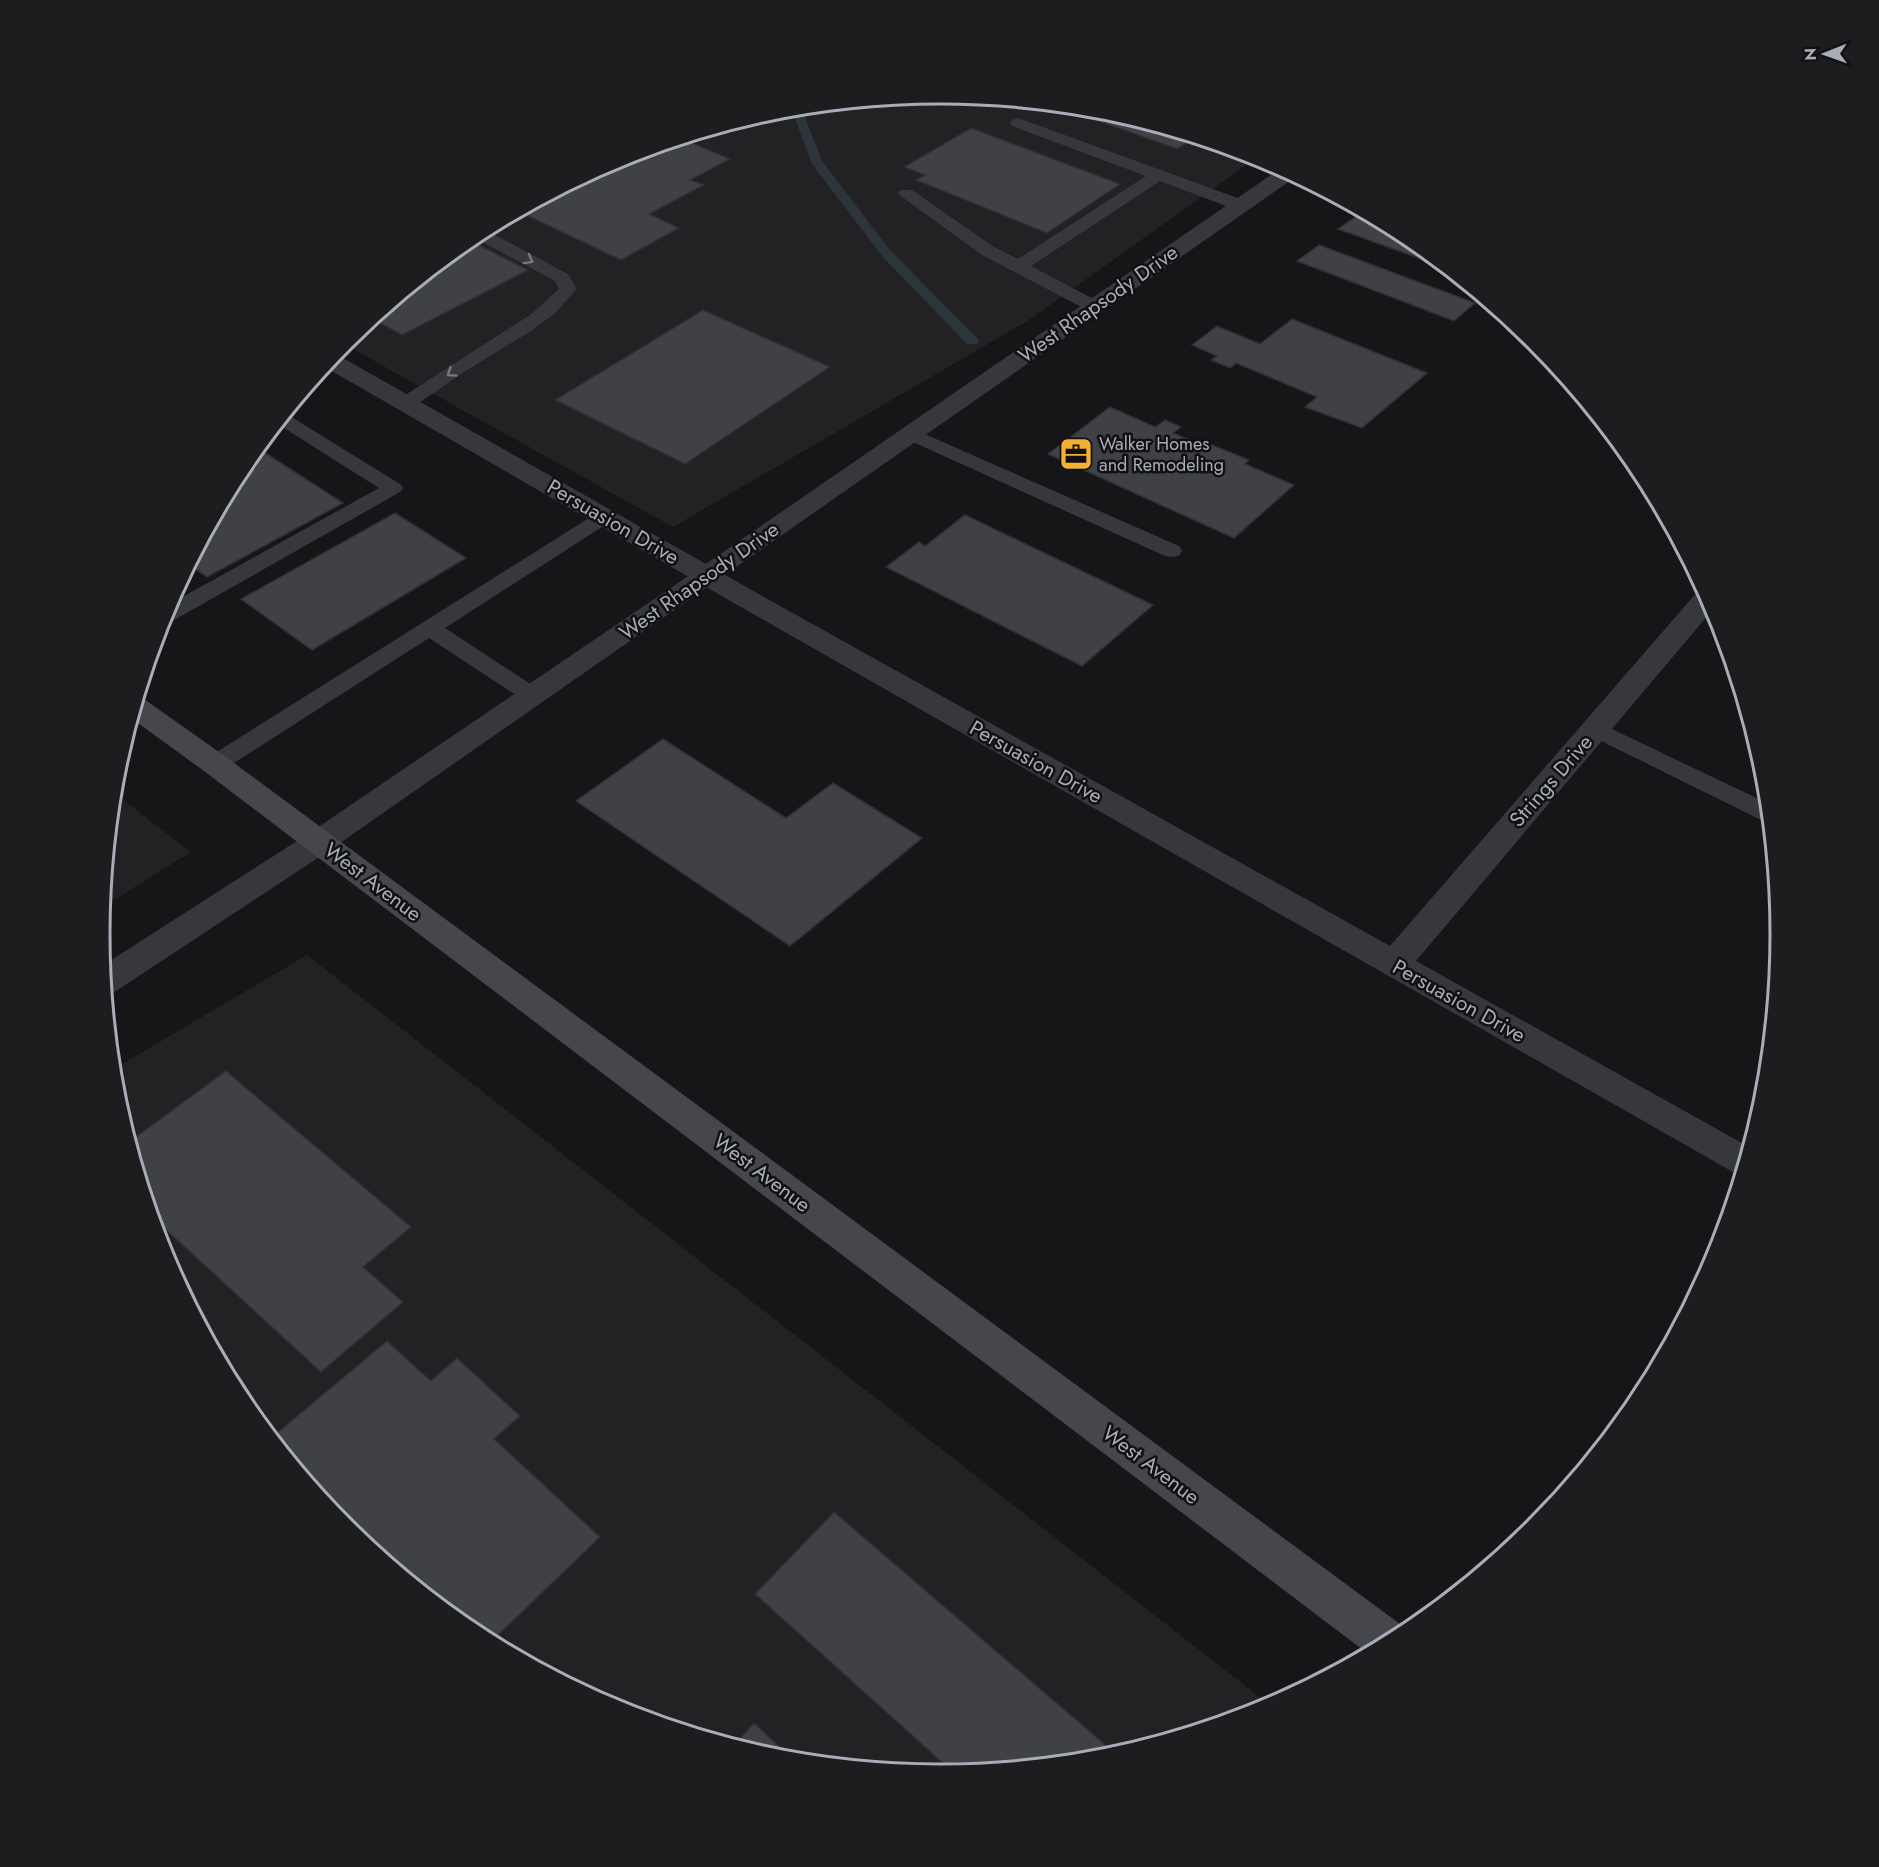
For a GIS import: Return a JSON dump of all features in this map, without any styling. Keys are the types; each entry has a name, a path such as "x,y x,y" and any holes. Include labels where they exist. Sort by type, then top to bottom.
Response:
{"main road":[{"name":"West Avenue","path":"141,711 215,764 1380,1636"}],"street":[{"name":"West Rhapsody Drive","path":"111,978 319,842 533,696 1280,177"},
{"name":"Persuasion Drive","path":"337,364 707,576 1738,1158"},
{"name":"Strings Drive","path":"1394,964 1701,605"}],"lane":[{"path":"1018,123 1240,205"},
{"path":"1017,267 1158,175"},
{"path":"906,194 979,246 1095,307"},
{"path":"406,403 522,329 559,301 568,290 562,278 487,238"},
{"path":"176,610 393,488 286,421"},
{"path":"910,434 1172,551"},
{"path":"215,764 604,517"},
{"path":"430,628 533,696"},
{"path":"1595,729 1760,809"}],"shaded area":[{"path":"885,105 994,105 1101,119 1154,132 1248,164 1029,320 673,527 352,348 392,309 478,243 572,189 673,148 778,119"},
{"path":"121,798 191,852 111,902 111,879"},
{"path":"307,955 1261,1698 1206,1719 1101,1748 994,1762 940,1764 885,1762 778,1748 725,1735 622,1700 572,1678 524,1652 478,1624 392,1558 315,1481 249,1395 195,1301 173,1251 138,1148 120,1065"}],"building":[{"path":"1088,117 1188,142 1177,149"},
{"path":"971,128 1120,184 1047,233 916,180 925,175 904,167"},
{"path":"691,143 730,159 690,180 704,185 649,214 679,228 621,260 526,215 564,193 622,167"},
{"path":"1357,216 1425,260 1338,229"},
{"path":"477,244 528,270 402,335 379,322 434,275"},
{"path":"1319,245 1475,303 1454,321 1297,261"},
{"path":"703,310 830,367 685,464 555,400"},
{"path":"1292,319 1427,373 1362,428 1305,407 1317,397 1236,363 1230,368 1211,360 1217,356 1192,345 1217,326 1260,344"},
{"path":"1110,407 1155,427 1165,420 1181,427 1173,433 1201,445 1205,442 1249,460 1245,464 1294,485 1234,538 1048,454"},
{"path":"264,452 343,503 207,577 194,568 195,566 221,518"},
{"path":"395,513 466,558 312,650 241,599"},
{"path":"965,515 1153,605 1082,666 886,567 919,542 925,546"},
{"path":"663,739 786,818 833,783 922,838 790,946 576,801"},
{"path":"226,1071 411,1227 363,1267 403,1302 321,1372 165,1228 135,1137"},
{"path":"387,1341 431,1381 457,1358 520,1416 494,1439 600,1537 497,1636 434,1592 392,1558 315,1481 277,1433"},
{"path":"834,1512 1107,1746 994,1762 944,1764 755,1594"},
{"path":"754,1723 782,1749 778,1748 740,1739"}],"waterway":[{"path":"799,116 816,162 886,253 972,341"}],"place":[{"name":"Walker Homes and Remodeling","path":"1076,454"}]}
